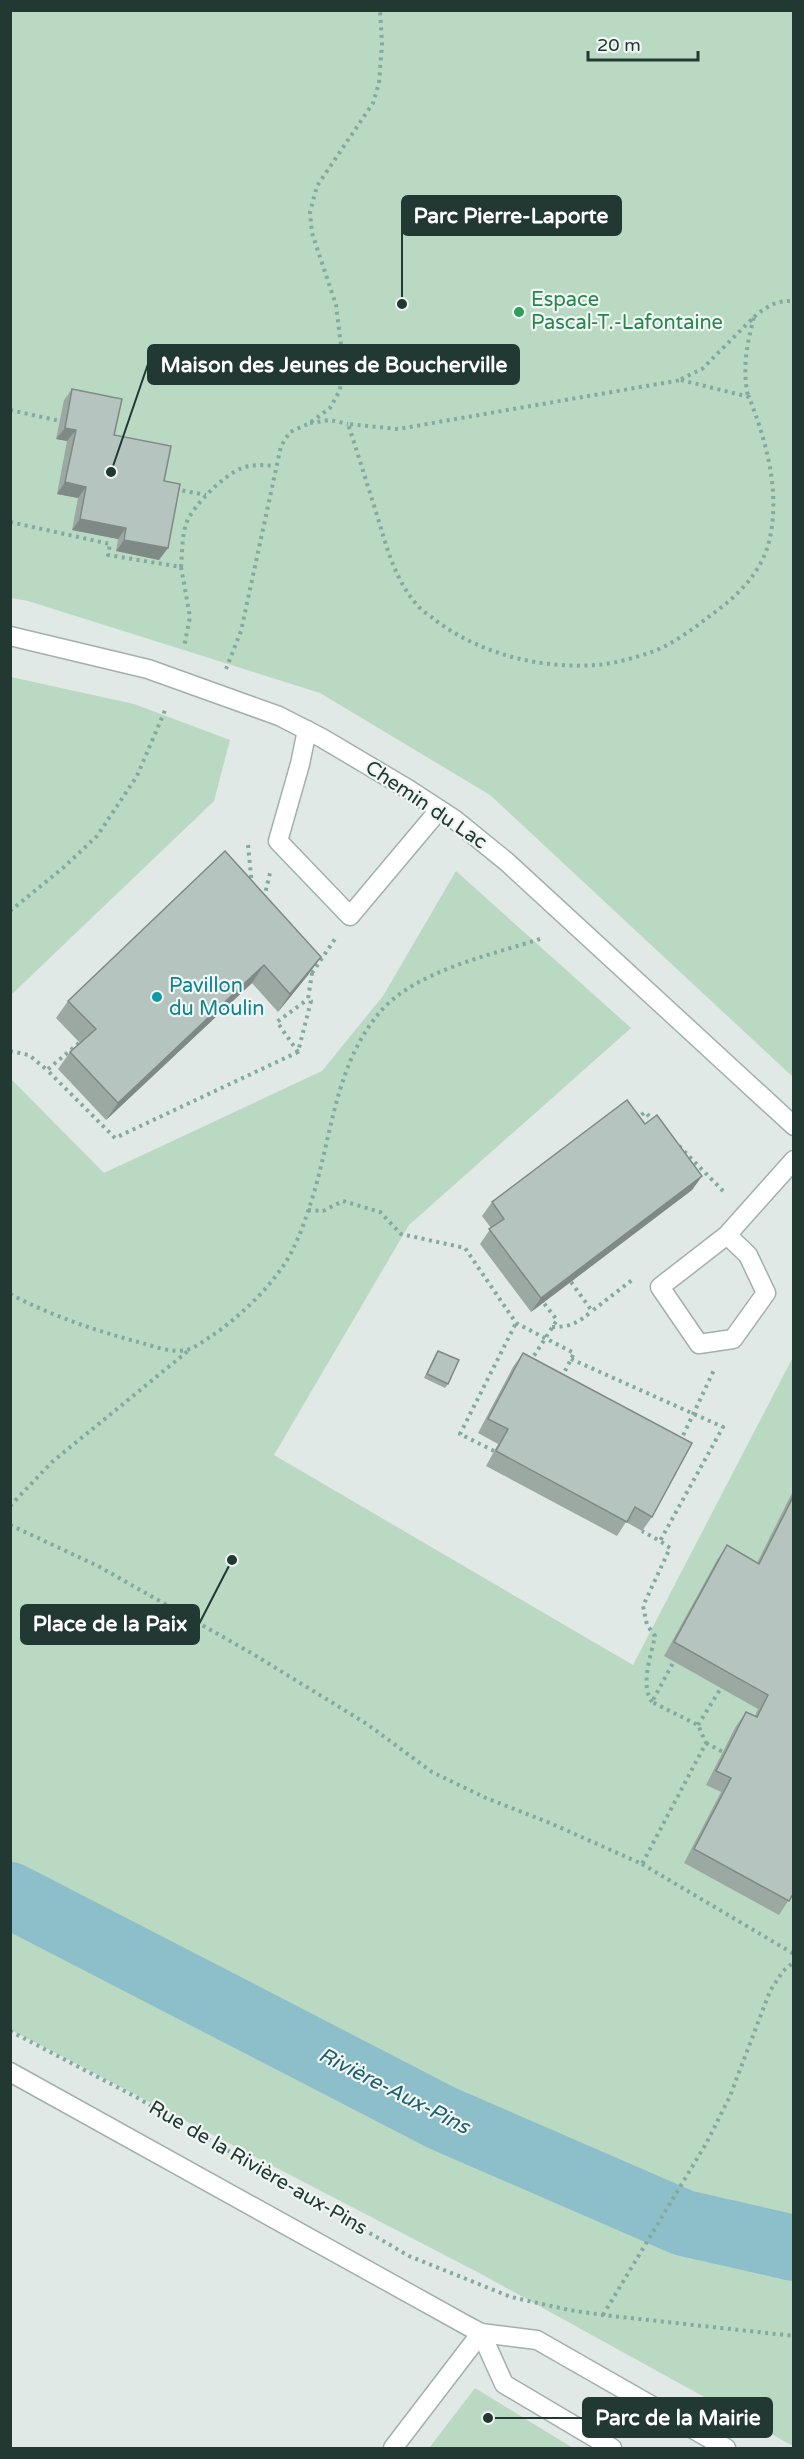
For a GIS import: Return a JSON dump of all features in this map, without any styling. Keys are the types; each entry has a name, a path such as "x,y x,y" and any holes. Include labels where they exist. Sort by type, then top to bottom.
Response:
{"street":[{"name":"Chemin du Lac","path":"10,636 148,669 216,692 279,716 358,759 439,810 507,862 794,1126"},
{"path":"307,730 300,764 278,841 350,916 439,810"},
{"path":"727,1235 748,1254 766,1293 733,1339 699,1344 660,1287 727,1235 794,1160"},
{"name":"Rue de la Rivière-aux-Pins","path":"10,2072 481,2333 537,2340 726,2448"},
{"path":"393,2448 481,2333 504,2384 612,2448"}],"path":[{"path":"216,692 241,631 281,446 290,432 309,423 330,408 340,390 343,362 336,305 312,233 310,212 317,186 373,103 379,83 382,44 380,10"},
{"path":"309,423 330,420 398,429 681,380 702,369 768,305 794,301"},
{"path":"348,424 396,575 418,606 446,628 478,646 513,657 563,666 599,665 652,652 687,634 730,602 756,572 770,540 774,513 771,469 763,434 748,397 744,371 747,343 754,317"},
{"path":"681,380 748,397"},
{"path":"10,410 60,421"},
{"path":"184,647 190,618 181,567 186,524 199,503 240,469 257,465 275,466"},
{"path":"167,488 207,495"},
{"path":"10,522 110,544"},
{"path":"108,537 110,544 108,555 181,567"},
{"path":"10,911 98,836 137,776 166,708"},
{"path":"252,895 248,843 278,841 264,900 270,907"},
{"path":"298,1052 311,1001 308,999 312,973 350,916"},
{"path":"10,1506 51,1462 188,1350 229,1325 264,1290 293,1251 308,1210 344,1076 359,1043 381,1012 406,990 439,973 543,938"},
{"path":"304,967 312,973"},
{"path":"298,1052 277,1022 308,999"},
{"path":"47,1070 80,1043"},
{"path":"10,1050 29,1055 47,1070 114,1138 298,1052"},
{"path":"633,1122 645,1112 662,1129"},
{"path":"678,1146 729,1196"},
{"path":"308,1210 323,1211 343,1201 380,1212 401,1234 465,1248 516,1323 574,1353 561,1380"},
{"path":"10,1294 58,1317 111,1335 170,1350 188,1350"},
{"path":"529,1365 556,1320 543,1302"},
{"path":"552,1327 568,1327 592,1311"},
{"path":"494,1451 460,1434 516,1323"},
{"path":"679,1444 728,1340"},
{"path":"571,1359 723,1427 660,1541"},
{"path":"10,1525 98,1566 253,1654 367,1724 432,1772 642,1864 794,1954"},
{"path":"642,1531 670,1548 643,1606 647,1624 655,1636 648,1666 646,1694 652,1702 698,1725 706,1743 723,1752"},
{"path":"652,1702 674,1661"},
{"path":"698,1725 721,1688"},
{"path":"642,1864 706,1743"},
{"path":"603,2315 707,2142 730,2096 770,1991 783,1971 794,1962"},
{"name":"Rue de la Rivière-aux-Pins","path":"10,2031 136,2097 409,2256 511,2296 569,2310 603,2315 794,2336"},
{"path":"562,2315 569,2310"}],"green space":[{"path":"10,11 793,11 793,1077 490,795 320,693 28,601 11,598"},
{"path":"11,677 134,704 230,740 214,801 11,995"},
{"path":"456,871 631,1028 409,1225 274,1455 633,1665 793,1357 793,2446 483,2275 11,2030 10,1078 104,1173 322,1071 383,996"},
{"path":"475,2388 573,2448 429,2448"}],"building":[{"path":"72,389 122,399 114,435 171,446 164,481 180,484 168,548 124,540 126,528 80,519 86,487 65,482 76,430 65,428"},
{"name":"Pavillon du Moulin","path":"225,851 321,957 290,994 264,965 118,1103 70,1052 96,1029 68,1001"},
{"path":"627,1100 645,1124 657,1115 702,1176 541,1298 489,1229 504,1219 492,1202"},
{"path":"438,1351 459,1360 448,1384 427,1374"},
{"path":"523,1353 692,1443 652,1517 635,1507 627,1522 496,1451 508,1429 488,1419"},
{"path":"794,1495 794,1892 789,1901 694,1849 731,1778 716,1771 746,1712 757,1717 768,1695 674,1642 727,1545 759,1564"}],"waterway":[{"name":"Rivière-Aux-Pins","path":"10,1895 442,2118 684,2223 794,2248"}],"place":[{"name":"Parc Pierre-Laporte","path":"402,304"},
{"name":"Espace Pascal-T.-Lafontaine","path":"519,312"},
{"name":"Maison des Jeunes de Boucherville","path":"111,472"},
{"name":"Pavillon du Moulin","path":"157,997"},
{"name":"Place de la Paix","path":"232,1560"},
{"name":"Parc de la Mairie","path":"488,2418"}]}
